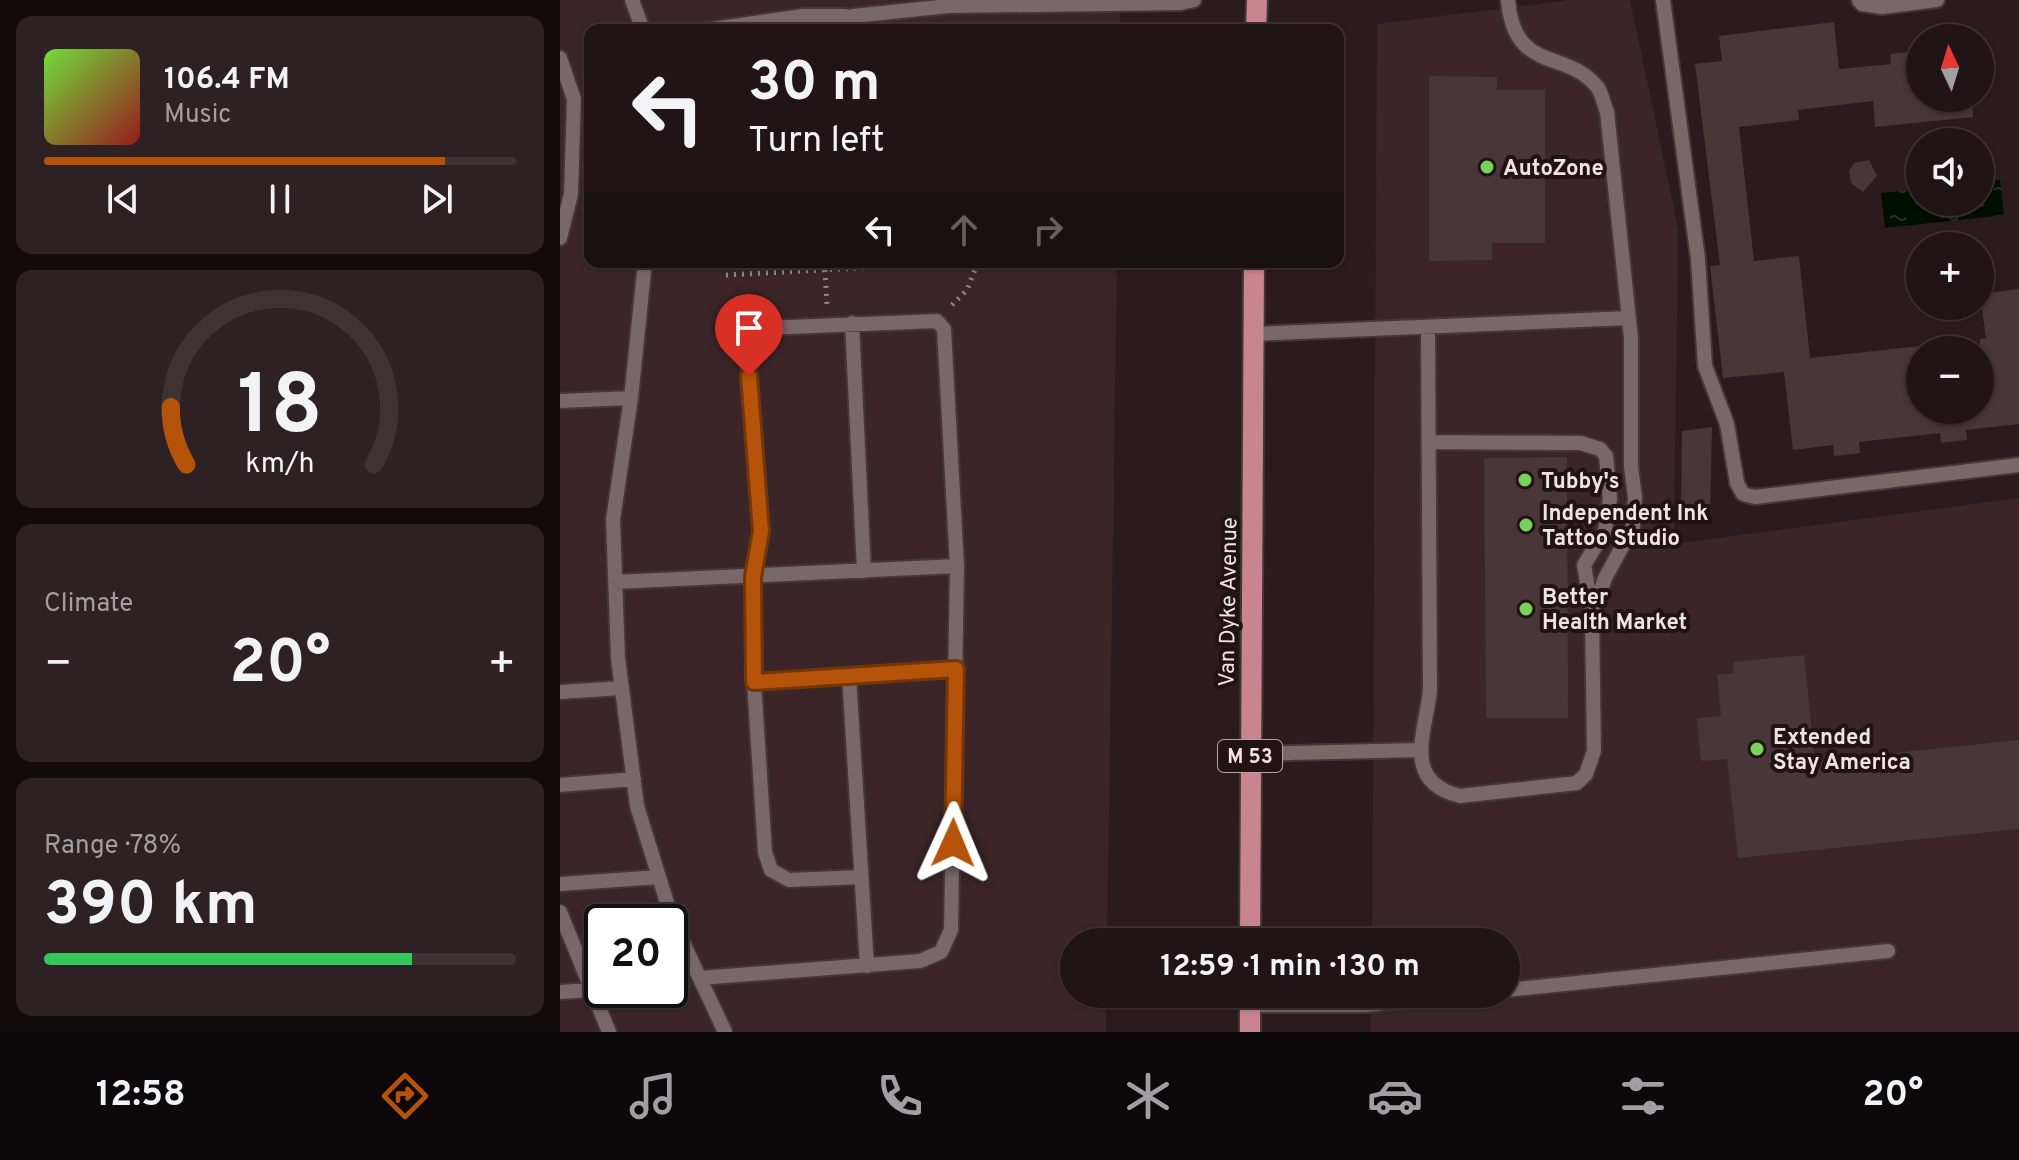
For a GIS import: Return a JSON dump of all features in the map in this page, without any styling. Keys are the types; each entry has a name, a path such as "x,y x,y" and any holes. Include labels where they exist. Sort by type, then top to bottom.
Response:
{"main road":[{"path":"1256,24 1257,0"},
{"name":"Van Dyke Avenue","path":"1250,928 1254,268"},
{"path":"1250,1008 1250,1032"}],"lane":[{"path":"632,0 641,24"},
{"path":"748,24 803,16 853,16 949,6 1181,3 1194,0"},
{"path":"1508,0 1516,35 1534,54 1577,73 1597,87 1607,112 1629,318 1633,527 1605,578 1592,616"},
{"path":"1663,0 1698,259 1705,366 1727,424 1737,483 1743,494 1755,497 2019,465"},
{"path":"1859,0 1862,4 1882,7 1937,0"},
{"path":"835,24 853,16"},
{"path":"560,58 567,99 566,194 560,238"},
{"path":"644,268 631,398 613,520 622,688 637,806 672,919 725,1032"},
{"path":"1253,334 1629,318"},
{"path":"700,978 920,961 941,952 951,930 957,566 944,329 937,321 764,328 752,332 747,345 761,531 753,577 754,682 765,852 771,870 789,880 861,877"},
{"path":"852,323 864,571"},
{"path":"1428,327 1430,691 1418,750 1431,783 1444,792 1460,796 1577,783 1586,774 1594,751 1592,616 1584,565 1609,519 1606,456 1600,449 1581,443 1429,442"},
{"path":"560,401 631,398"},
{"path":"615,582 957,566"},
{"path":"754,682 956,669"},
{"path":"849,675 867,966"},
{"path":"560,692 622,688"},
{"path":"1250,754 1418,750"},
{"path":"560,785 634,779"},
{"path":"560,884 659,877"},
{"path":"560,912 584,974"},
{"path":"1520,989 1888,951"},
{"path":"560,992 584,990"},
{"path":"598,1008 609,1032"}],"path":[{"path":"726,275 863,268"},
{"path":"937,321 967,290 974,268"},
{"path":"825,270 828,324"}],"shaded area":[{"path":"560,0 1120,0 1120,24 584,24 584,268 1117,268 1107,928 1060,928 1060,1008 1106,1008 1106,1032 560,1032"},
{"path":"1570,0 1630,0 1678,228 1674,544 2019,498 2019,1032 1371,1032 1371,1008 1520,1008 1520,928 1372,928 1377,24"}],"water":[{"path":"2000,180 2004,215 1885,228 1881,193 1906,190 1906,216 1994,216 1994,181"}],"building":[{"path":"1834,22 1839,69 1891,64 1890,54 1906,52 1906,112 1973,112 1973,117 1875,127 1873,101 1798,110 1799,120 1739,127 1754,261 1799,256 1810,358 1906,348 1906,424 1994,424 1994,336 1986,336 1984,320 1994,320 1994,292 2019,289 2019,424 1966,430 1967,440 1941,443 1940,433 1859,442 1860,453 1834,456 1833,445 1793,450 1784,372 1723,378 1710,266 1720,265 1695,64 1722,61 1719,36"},
{"name":"AutoZone","path":"1429,76 1497,77 1497,90 1545,90 1545,243 1492,243 1492,260 1429,261"},
{"path":"1869,160 1877,176 1863,192 1851,183 1849,171 1854,163"},
{"path":"1712,427 1710,511 1681,514 1682,431"},
{"path":"1567,457 1568,718 1486,718 1484,458"},
{"name":"Extended Stay America","path":"1804,655 1815,761 2019,740 2019,829 1738,858 1727,759 1701,761 1697,718 1721,716 1717,675 1734,673 1733,662"}],"place":[{"name":"AutoZone","path":"1487,167"},
{"name":"Tubby's","path":"1525,480"},
{"name":"Independent Ink Tattoo Studio","path":"1526,525"},
{"name":"Better Health Market","path":"1526,609"},
{"name":"Extended Stay America","path":"1757,749"}],"route":[{"path":"749,376 761,531 753,577 754,682 956,669 953,843"}]}
